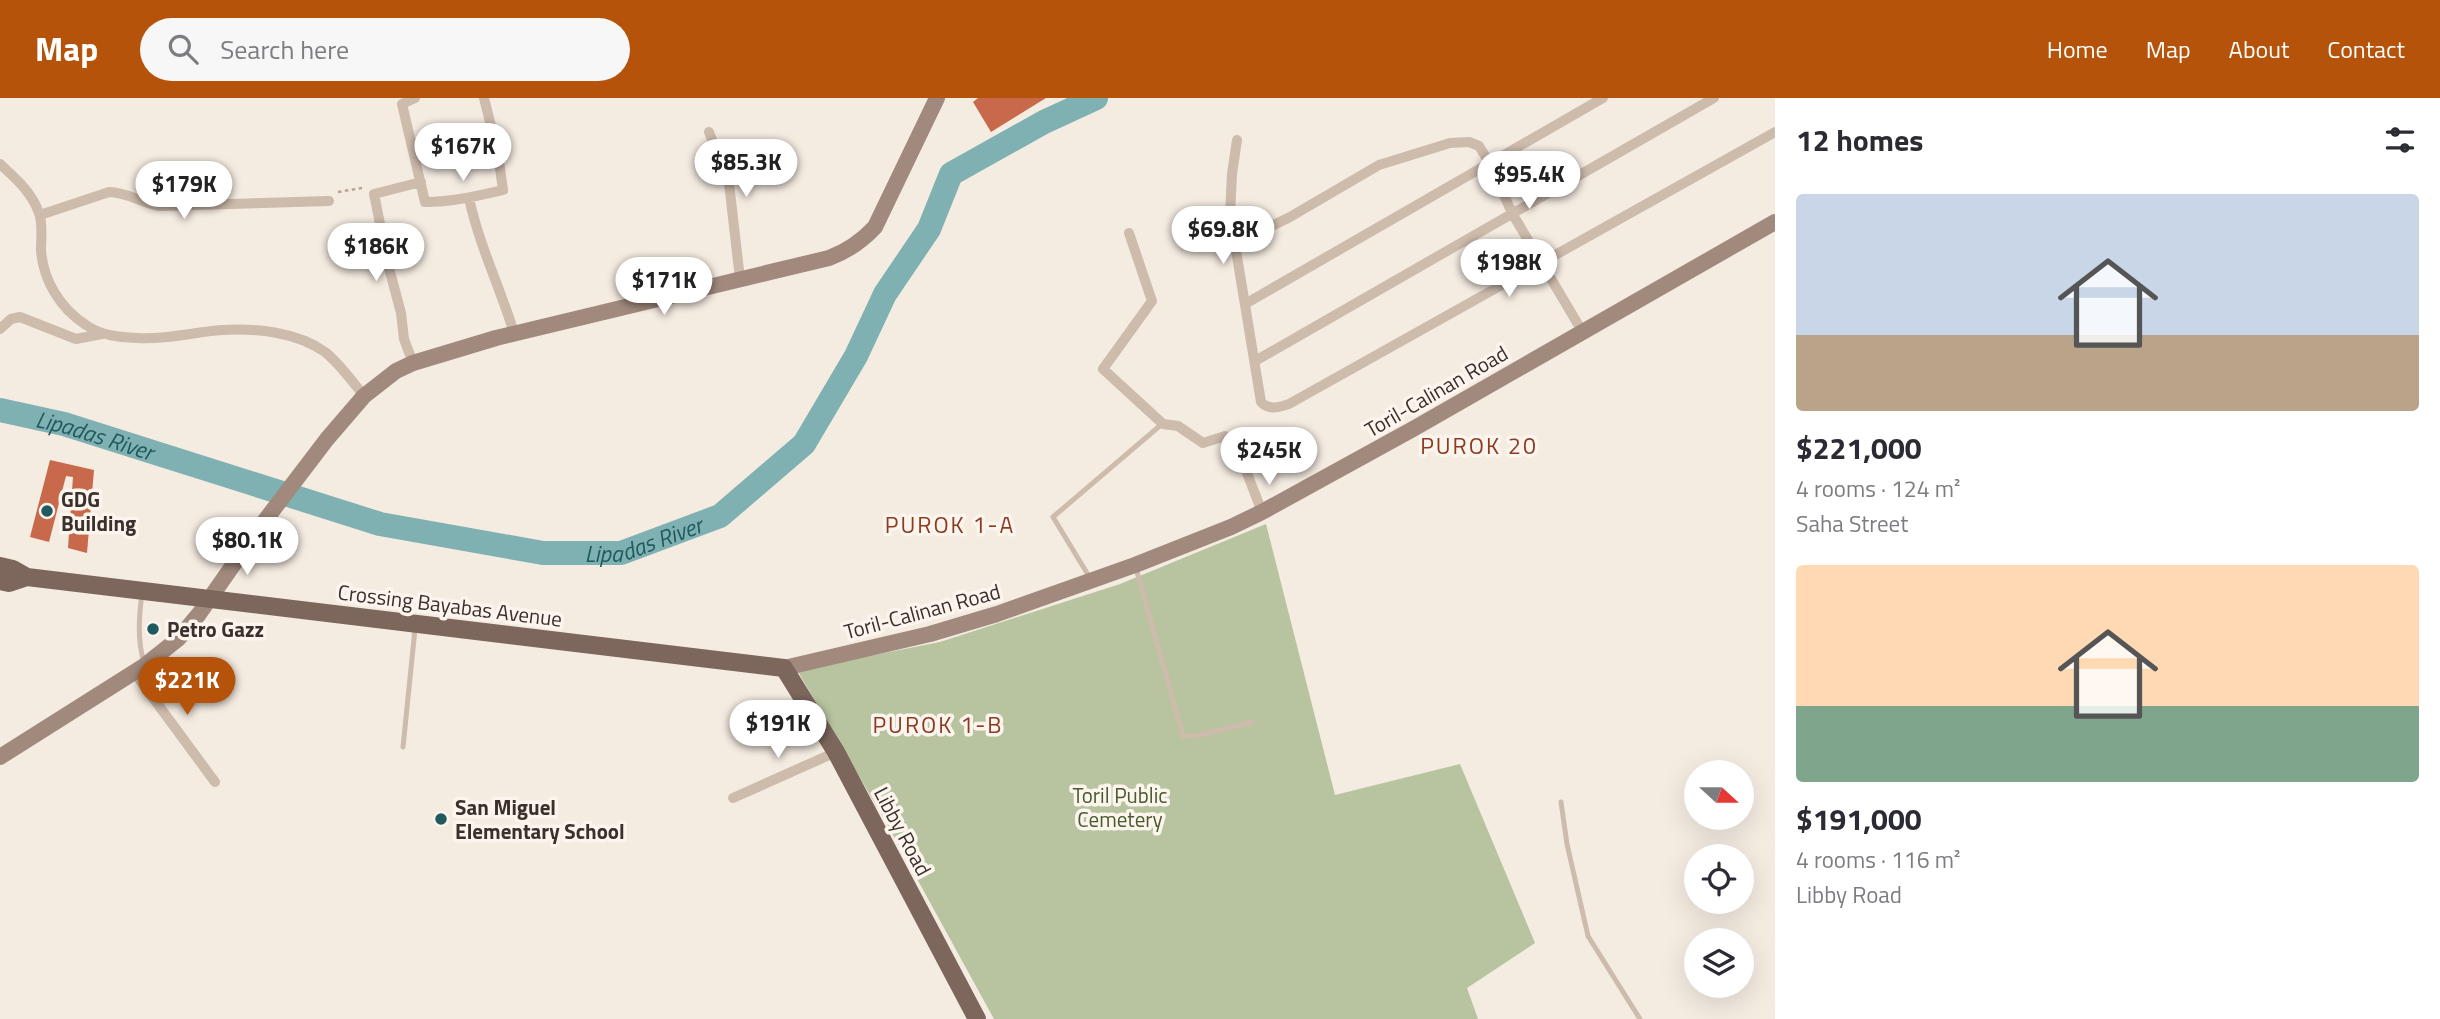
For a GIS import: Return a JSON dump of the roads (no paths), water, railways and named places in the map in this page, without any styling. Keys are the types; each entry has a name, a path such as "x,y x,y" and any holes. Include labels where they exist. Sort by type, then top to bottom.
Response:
{"main road":[{"name":"Crossing Bayabas Avenue","path":"0,566 13,569 27,578"},
{"name":"Crossing Bayabas Avenue","path":"0,582 9,583 27,578 210,598 784,668"},
{"name":"Libby Road","path":"784,668 835,752 977,1019"}],"street":[{"path":"415,98 402,104 425,202 469,198 503,190 498,154 484,98"},
{"path":"0,757 139,669 177,639 308,463 364,396 380,382 413,363 514,333 847,252 875,227 937,98"},
{"path":"1245,304 1603,98"},
{"path":"1255,361 1714,98"},
{"path":"709,132 729,183 740,279"},
{"path":"1237,140 1230,214 1261,402 1268,407 1289,404 1775,132"},
{"path":"1236,244 1290,217 1379,165 1450,143 1469,142 1479,146 1490,164 1512,213 1582,331"},
{"path":"0,163 28,190 40,215 41,253 48,283 77,319 102,334"},
{"path":"413,363 404,339 401,313 374,194 421,182"},
{"path":"40,215 109,192 125,194 160,206 329,201"},
{"path":"469,198 479,239 499,284 514,333"},
{"name":"Toril-Calinan Road","path":"784,668 958,626 1135,565 1262,512 1775,222"},
{"path":"1129,233 1152,300 1103,369 1163,424 1178,426 1203,443 1225,436 1247,473 1262,512"},
{"path":"0,329 11,319 20,317 76,340 102,334 158,339 222,330 249,330 293,337 326,353 364,396"},
{"path":"139,669 215,782"},
{"path":"733,797 835,752"}],"lane":[{"path":"1091,581 1053,517 1163,424"},
{"path":"1135,565 1183,736 1195,736 1253,722"},
{"path":"139,669 139,619 143,591"},
{"path":"403,747 416,623"},
{"path":"1561,802 1567,844 1588,936 1640,1019"}],"waterway":[{"name":"Lipadas River","path":"0,410 64,424 380,524 543,553 621,553 720,516 804,444 856,356 885,294 929,229 951,174 1044,122 1096,98"}],"place":[{"name":"GDG Building","path":"47,511"},
{"name":"Petro Gazz","path":"153,629"},
{"name":"San Miguel Elementary School","path":"441,819"}],"district":[{"name":"PUROK 20","path":"1479,445"},
{"name":"PUROK 1-A","path":"950,524"},
{"name":"PUROK 1-B","path":"938,724"}],"park label":[{"name":"Toril Public Cemetery","path":"1120,807"}]}
